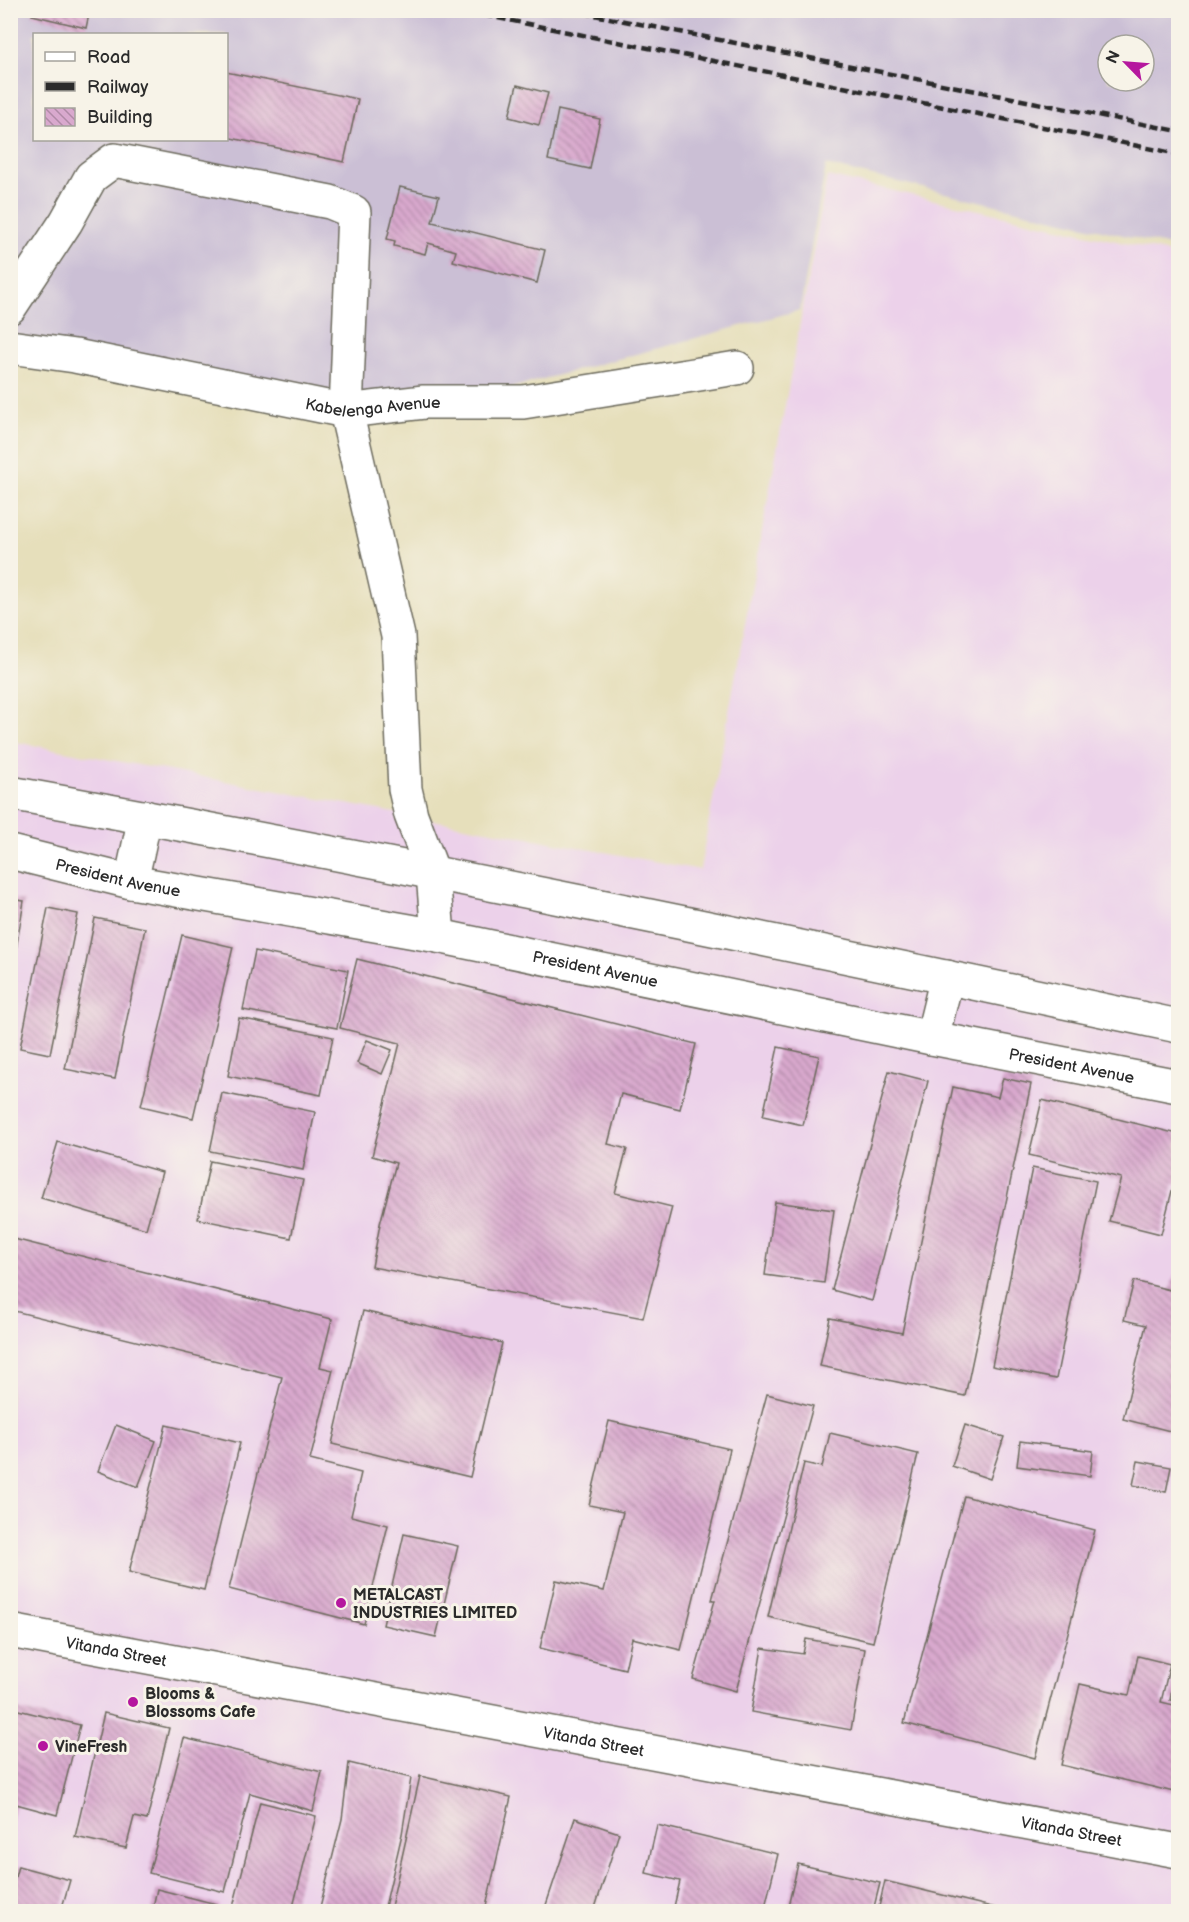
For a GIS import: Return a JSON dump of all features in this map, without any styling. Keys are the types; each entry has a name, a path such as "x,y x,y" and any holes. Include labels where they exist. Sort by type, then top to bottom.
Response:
{"street":[{"path":"11,306 66,222 91,177 114,160 330,202 354,212 346,411 398,636 405,789 411,814 433,873 438,936"},
{"name":"Kabelenga Avenue","path":"10,347 75,356 346,411 424,402 523,402 737,368"},
{"path":"10,793 433,873 1179,1026"},
{"path":"131,882 145,817"},
{"name":"President Avenue","path":"10,852 131,882 438,936 932,1038 1179,1086"},
{"path":"932,1038 947,977"},
{"name":"Vitanda Street","path":"10,1631 1179,1851"}],"shaded area":[{"path":"10,11 1178,11 1178,248 826,165 800,310 392,420 11,354"},
{"path":"827,176 1178,255 1178,1911 11,1911 10,741 700,870"}],"building":[{"path":"34,10 90,10 86,28 32,15"},
{"path":"228,72 358,99 344,162 228,137"},
{"path":"517,85 548,93 539,125 509,117"},
{"path":"558,110 600,119 590,169 548,160"},
{"path":"400,187 439,196 432,222 545,250 537,283 453,261 456,251 428,243 425,254 394,246 395,241 387,239"},
{"path":"10,899 24,901 12,974 10,974"},
{"path":"48,908 78,914 50,1054 20,1048"},
{"path":"95,918 145,928 115,1079 65,1069"},
{"path":"182,935 233,947 193,1118 141,1106"},
{"path":"255,951 348,970 337,1028 243,1010"},
{"path":"357,959 696,1044 680,1109 621,1094 608,1144 627,1149 615,1193 672,1207 643,1318 372,1267 380,1224 396,1163 372,1156 400,1043 340,1028"},
{"path":"239,1018 333,1037 321,1095 228,1076"},
{"path":"367,1040 392,1050 382,1074 357,1063"},
{"path":"778,1047 819,1056 803,1125 763,1116"},
{"path":"889,1071 928,1081 872,1301 832,1290"},
{"path":"1003,1078 1031,1084 965,1396 820,1366 830,1318 902,1333 953,1087 998,1097"},
{"path":"222,1093 315,1112 303,1170 210,1151"},
{"path":"1042,1100 1178,1134 1178,1184 1174,1183 1161,1234 1109,1221 1121,1178 1029,1155"},
{"path":"58,1142 162,1172 146,1229 41,1198"},
{"path":"210,1161 303,1180 291,1238 198,1219"},
{"path":"1032,1168 1096,1181 1056,1379 992,1366"},
{"path":"775,1202 834,1210 824,1283 765,1275"},
{"path":"10,1238 332,1319 320,1367 333,1370 310,1460 361,1473 351,1516 388,1525 364,1624 229,1589 282,1377 10,1310"},
{"path":"1174,1275 1178,1276 1178,1433 1123,1419 1146,1325 1124,1320 1134,1281 1170,1290"},
{"path":"363,1311 502,1343 470,1477 332,1444"},
{"path":"767,1394 813,1406 736,1691 693,1679"},
{"path":"609,1421 730,1449 681,1650 632,1638 625,1669 540,1648 556,1580 604,1591 623,1512 589,1505"},
{"path":"116,1425 156,1441 138,1487 98,1471"},
{"path":"166,1425 240,1443 204,1590 129,1572"},
{"path":"965,1425 1004,1437 990,1479 952,1466"},
{"path":"830,1433 918,1454 873,1642 768,1617 804,1463 822,1467"},
{"path":"1020,1441 1093,1451 1090,1476 1017,1466"},
{"path":"1138,1461 1171,1467 1166,1492 1133,1485"},
{"path":"964,1496 1095,1530 1035,1758 904,1723"},
{"path":"404,1534 458,1546 436,1637 383,1625"},
{"path":"806,1639 865,1649 851,1730 751,1712 762,1648 803,1654"},
{"path":"1138,1656 1170,1664 1161,1702 1178,1706 1178,1793 1061,1765 1080,1684 1129,1695"},
{"path":"1178,1661 1178,1701 1170,1700"},
{"path":"10,1708 80,1725 57,1815 16,1804 12,1819 10,1818"},
{"path":"104,1713 169,1728 147,1820 134,1817 126,1848 75,1837"},
{"path":"184,1738 322,1772 313,1811 250,1793 225,1892 149,1873"},
{"path":"349,1763 411,1778 402,1834 384,1911 319,1911 342,1819"},
{"path":"420,1776 511,1797 485,1911 390,1911"},
{"path":"260,1802 316,1816 292,1911 232,1911"},
{"path":"575,1818 619,1833 594,1911 544,1911"},
{"path":"657,1825 778,1854 764,1911 673,1911 680,1881 646,1873"},
{"path":"798,1864 880,1883 873,1911 787,1911"},
{"path":"18,1866 70,1880 61,1911 10,1911 10,1895"},
{"path":"885,1881 1008,1911 878,1911"},
{"path":"157,1889 220,1905 218,1911 152,1911"}],"railway":[{"path":"458,10 1178,154"},
{"path":"569,10 1178,131"}],"place":[{"name":"METALCAST INDUSTRIES LIMITED","path":"341,1603"},
{"name":"Blooms & Blossoms Cafe","path":"133,1702"},
{"name":"VineFresh","path":"43,1746"}]}
